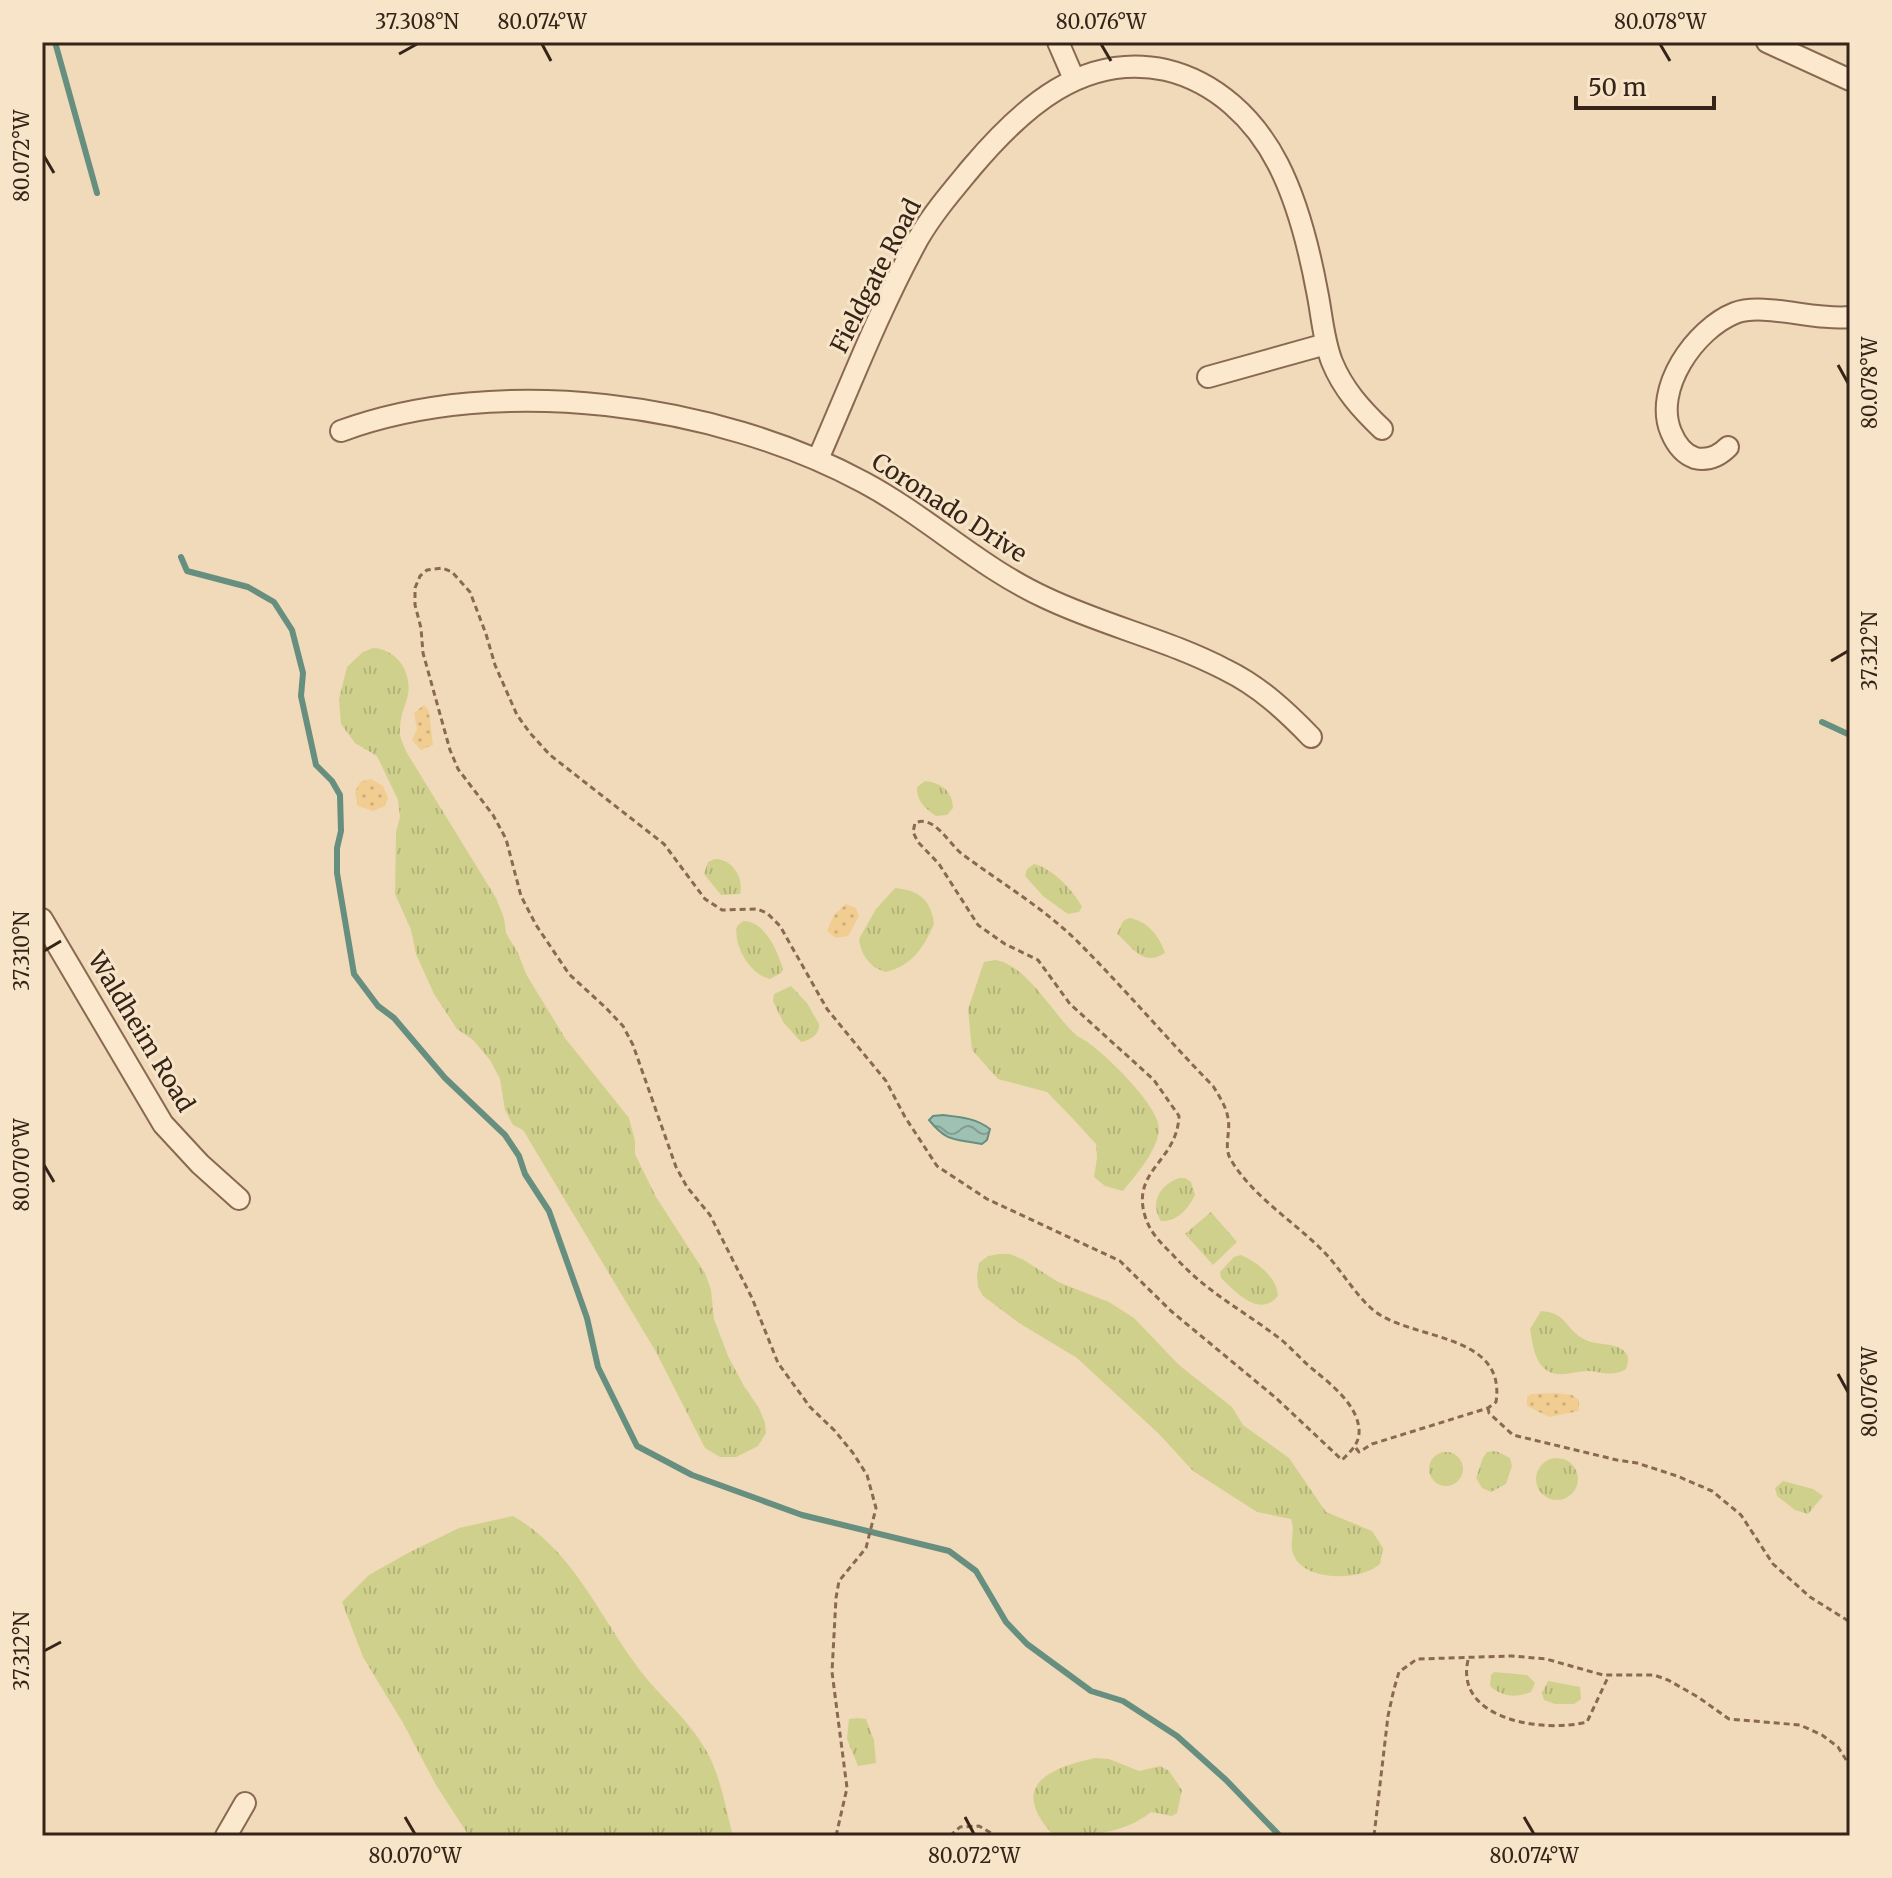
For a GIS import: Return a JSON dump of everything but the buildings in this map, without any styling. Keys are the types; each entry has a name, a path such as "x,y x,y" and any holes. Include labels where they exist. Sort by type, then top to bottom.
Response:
{"street":[{"path":"1058,42 1074,79"},
{"path":"1775,44 1850,80"},
{"name":"Fieldgate Road","path":"818,459 876,327 928,224 974,165 1025,112 1049,92 1074,79 1112,68 1152,67 1199,81 1242,112 1272,154 1291,195 1307,245 1332,363 1347,391 1382,429"},
{"path":"1728,447 1715,457 1691,457 1675,441 1669,427 1667,411 1670,390 1677,371 1693,346 1728,317 1751,309 1817,317 1850,317"},
{"path":"1208,377 1326,344"},
{"name":"Coronado Drive","path":"341,431 394,415 437,407 488,401 570,402 682,417 757,437 818,459 906,506 1013,581 1048,599 1228,671 1268,697 1311,737"},
{"name":"Waldheim Road","path":"42,919 163,1124 200,1164 239,1199"},
{"path":"226,1836 245,1803"}],"path":[{"path":"836,1836 847,1788 832,1672 835,1609 839,1581 866,1548 876,1518 867,1475 778,1363 752,1298 710,1215 687,1187 676,1167 643,1068 628,1035 606,1008 569,974 536,925 521,896 506,839 493,815 458,769 423,653 415,605 415,588 420,576 427,570 442,568 452,572 470,592 495,665 517,715 550,755 664,844 705,899 714,906 722,910 757,909 767,913 780,926 827,1009 886,1081 937,1166 987,1199 1120,1261 1171,1311 1284,1405 1342,1460 1355,1447 1359,1425 1352,1409 1339,1393 1278,1337 1195,1279 1151,1231 1142,1200 1143,1186 1174,1142 1179,1116 1172,1104 1154,1080 1070,1004 1038,960 1005,944 978,925 939,864 918,842 913,832 915,823 919,820 928,822 957,850 1030,902 1078,942 1213,1086 1222,1099 1229,1121 1228,1155 1243,1178 1327,1254 1375,1312 1450,1339 1492,1369 1498,1393 1496,1402 1488,1408 1372,1444 1359,1452 1355,1447"},
{"path":"1488,1408 1489,1413 1513,1435 1637,1463 1712,1491 1741,1515 1773,1564 1810,1597 1850,1622"},
{"path":"1374,1836 1388,1716 1399,1672 1417,1659 1488,1656 1546,1659 1609,1675 1654,1675 1698,1697 1729,1719 1800,1725 1822,1735 1838,1747 1850,1766"},
{"path":"1469,1659 1466,1675 1478,1702 1499,1716 1566,1728 1587,1722 1609,1675"},
{"path":"950,1836 960,1827 979,1826 996,1836"}],"green space":[{"path":"382,649 397,658 406,673 409,690 400,732 407,753 496,898 506,933 526,974 565,1038 629,1118 635,1154 656,1197 705,1273 711,1290 714,1319 728,1356 765,1423 766,1433 758,1446 736,1457 720,1457 705,1448 656,1352 523,1130 513,1125 505,1110 500,1079 490,1060 473,1040 457,1029 434,994 416,954 411,930 395,894 396,832 400,817 398,800 377,756 355,743 341,724 339,699 347,667 363,652"},
{"path":"925,781 941,786 948,793 953,808 947,815 936,816 922,804 917,787"},
{"path":"715,859 727,862 736,871 740,894 721,895 704,874 708,862"},
{"path":"1034,864 1048,870 1068,887 1082,907 1079,912 1068,914 1044,897 1025,876 1027,869"},
{"path":"895,888 911,891 922,898 930,909 934,924 926,941 910,960 886,972 867,960 859,939 876,909"},
{"path":"1129,918 1152,930 1165,953 1157,957 1144,957 1117,934 1123,921"},
{"path":"743,921 751,922 764,931 774,945 783,969 781,973 770,979 756,972 744,958 736,934 737,926"},
{"path":"995,960 1006,963 1028,980 1075,1034 1129,1080 1154,1113 1159,1131 1157,1140 1123,1191 1105,1186 1094,1177 1096,1144 1047,1092 998,1079 972,1050 968,1009 984,962"},
{"path":"791,986 807,1003 819,1024 814,1036 801,1042 783,1022 773,1001 774,994"},
{"path":"1179,1178 1191,1182 1195,1195 1181,1214 1161,1221 1156,1207 1158,1195 1166,1185"},
{"path":"1211,1212 1237,1242 1213,1265 1185,1234"},
{"path":"1010,1254 1024,1260 1058,1282 1109,1302 1134,1318 1179,1365 1232,1407 1243,1425 1289,1458 1326,1512 1372,1531 1383,1548 1380,1564 1371,1570 1348,1576 1321,1574 1300,1565 1292,1551 1291,1519 1257,1512 1193,1471 1159,1434 1077,1358 1019,1323 983,1296 978,1287 979,1263 988,1256"},
{"path":"1241,1255 1259,1266 1274,1283 1278,1296 1271,1302 1263,1305 1248,1301 1221,1278 1220,1272 1234,1257"},
{"path":"1541,1311 1561,1318 1576,1334 1587,1340 1620,1348 1628,1357 1626,1369 1612,1373 1589,1371 1561,1374 1544,1368 1536,1357 1530,1329"},
{"path":"1496,1451 1510,1458 1512,1466 1506,1484 1491,1492 1482,1488 1476,1478 1487,1452"},
{"path":"1446,1452 1458,1457 1463,1469 1458,1481 1446,1486 1434,1481 1429,1469 1434,1457"},
{"path":"1557,1458 1572,1464 1578,1479 1572,1494 1557,1500 1542,1494 1536,1479 1542,1464"},
{"path":"1783,1481 1813,1489 1823,1496 1808,1514 1795,1510 1777,1496 1775,1488"},
{"path":"513,1516 534,1530 568,1564 636,1665 701,1741 716,1773 733,1836 469,1836 436,1785 363,1657 342,1602 369,1575 408,1553 459,1528"},
{"path":"1494,1672 1527,1675 1535,1683 1531,1692 1515,1696 1504,1694 1490,1686"},
{"path":"1548,1681 1580,1687 1581,1699 1574,1704 1555,1704 1544,1700 1542,1693"},
{"path":"849,1719 866,1719 874,1740 876,1763 858,1766 847,1739"},
{"path":"1095,1758 1109,1759 1139,1771 1160,1766 1169,1771 1182,1790 1177,1813 1172,1816 1151,1812 1117,1829 1054,1836 1034,1805 1034,1793 1039,1783 1061,1768"}],"sand":[{"path":"424,705 429,711 433,745 421,750 412,740 417,729 414,713"},
{"path":"371,779 383,786 388,798 385,806 373,811 358,806 355,792 360,782"},
{"path":"846,904 856,908 859,916 848,936 836,938 827,931 834,915"},
{"path":"1531,1394 1572,1395 1579,1400 1579,1411 1549,1417 1527,1406 1527,1397"}],"water":[{"path":"943,1115 985,1125 990,1129 987,1140 982,1144 947,1137 929,1120 933,1116"}],"waterway":[{"path":"55,42 97,193"},
{"path":"181,557 187,571 248,587 274,602 292,630 303,673 301,696 316,765 332,781 340,795 337,873 354,974 378,1006 394,1018 445,1078 505,1135 519,1156 525,1174 549,1211 587,1318 598,1367 637,1446 692,1475 802,1515 949,1551 976,1571 1006,1622 1027,1644 1091,1691 1123,1701 1177,1736 1226,1780 1280,1836"},
{"path":"1822,722 1850,735"}]}
